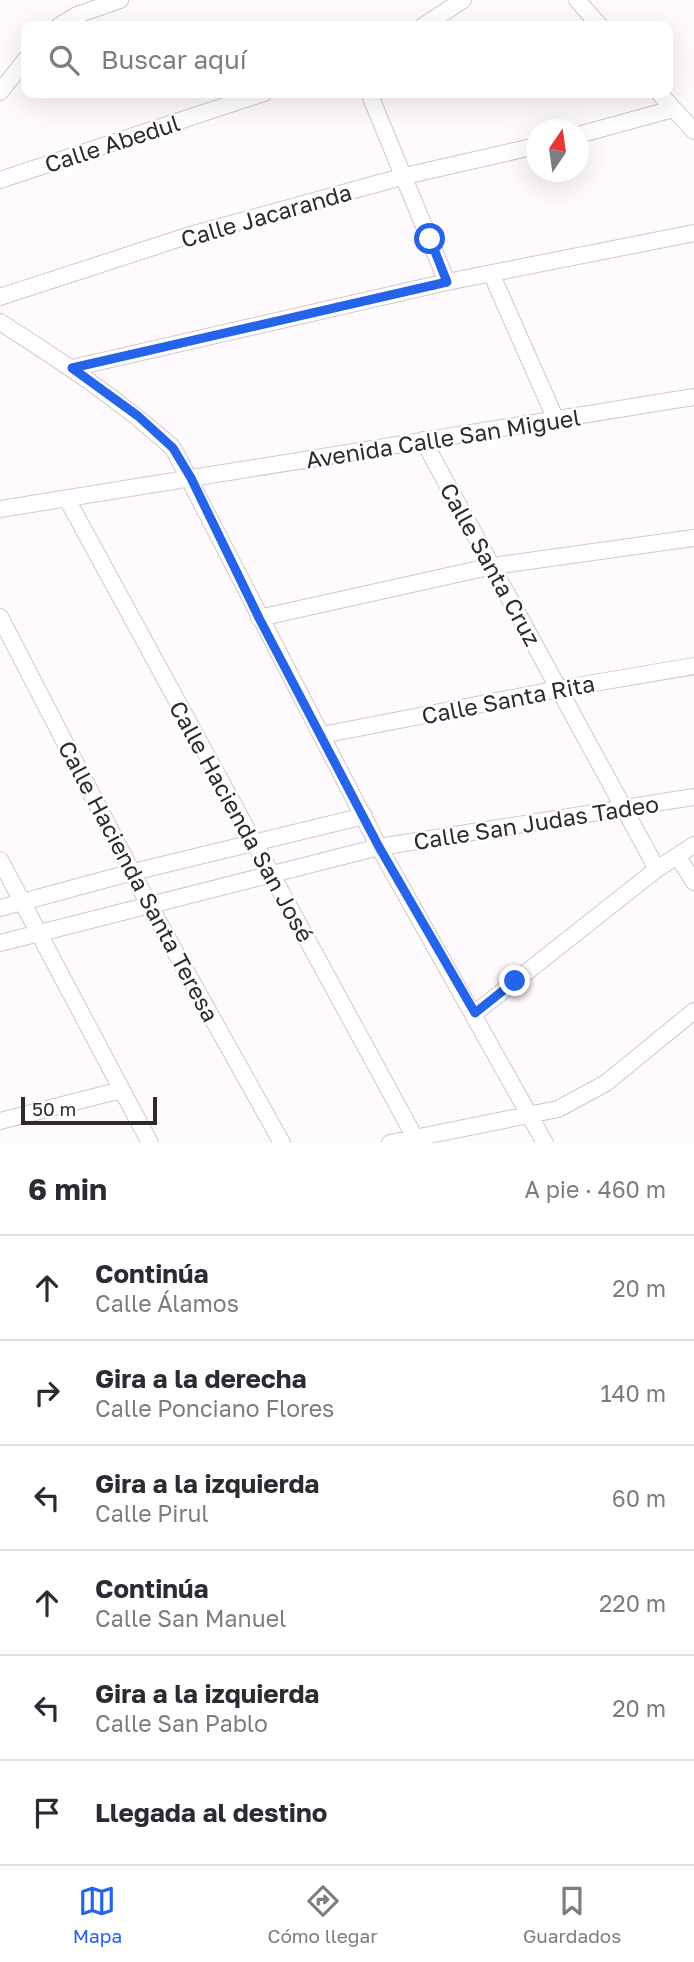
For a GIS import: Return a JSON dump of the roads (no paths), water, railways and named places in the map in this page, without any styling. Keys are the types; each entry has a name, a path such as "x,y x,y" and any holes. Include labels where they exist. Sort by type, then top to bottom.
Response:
{"street":[{"path":"67,21 120,0"},
{"path":"431,21 463,0"},
{"path":"577,0 596,21"},
{"path":"0,92 21,65"},
{"name":"Calle Abedul","path":"0,180 249,98"},
{"path":"371,98 447,282"},
{"path":"663,98 694,131"},
{"path":"589,132 673,109"},
{"name":"Calle Jacaranda","path":"0,297 187,236 405,176 526,148"},
{"path":"72,368 447,282 694,233"},
{"path":"491,274 556,420"},
{"path":"0,322 72,368 138,416 173,448 191,478 259,618 379,847 475,1013 545,1143"},
{"name":"Avenida Calle San Miguel","path":"0,509 694,397"},
{"name":"Calle Santa Cruz","path":"423,440 657,869"},
{"name":"Calle Hacienda San José","path":"67,499 416,1140"},
{"path":"259,618 493,566 694,538"},
{"name":"Calle Hacienda Santa Teresa","path":"0,617 148,904 282,1143"},
{"name":"Calle Santa Rita","path":"322,735 694,666"},
{"name":"Calle San Judas Tadeo","path":"0,943 379,847 694,797"},
{"path":"0,908 133,872 364,816"},
{"path":"475,1013 657,869 694,845"},
{"path":"678,857 694,882"},
{"path":"0,860 150,1143"},
{"path":"390,1143 416,1140 558,1109 606,1083 694,1010"},
{"path":"0,1121 121,1090"}]}
